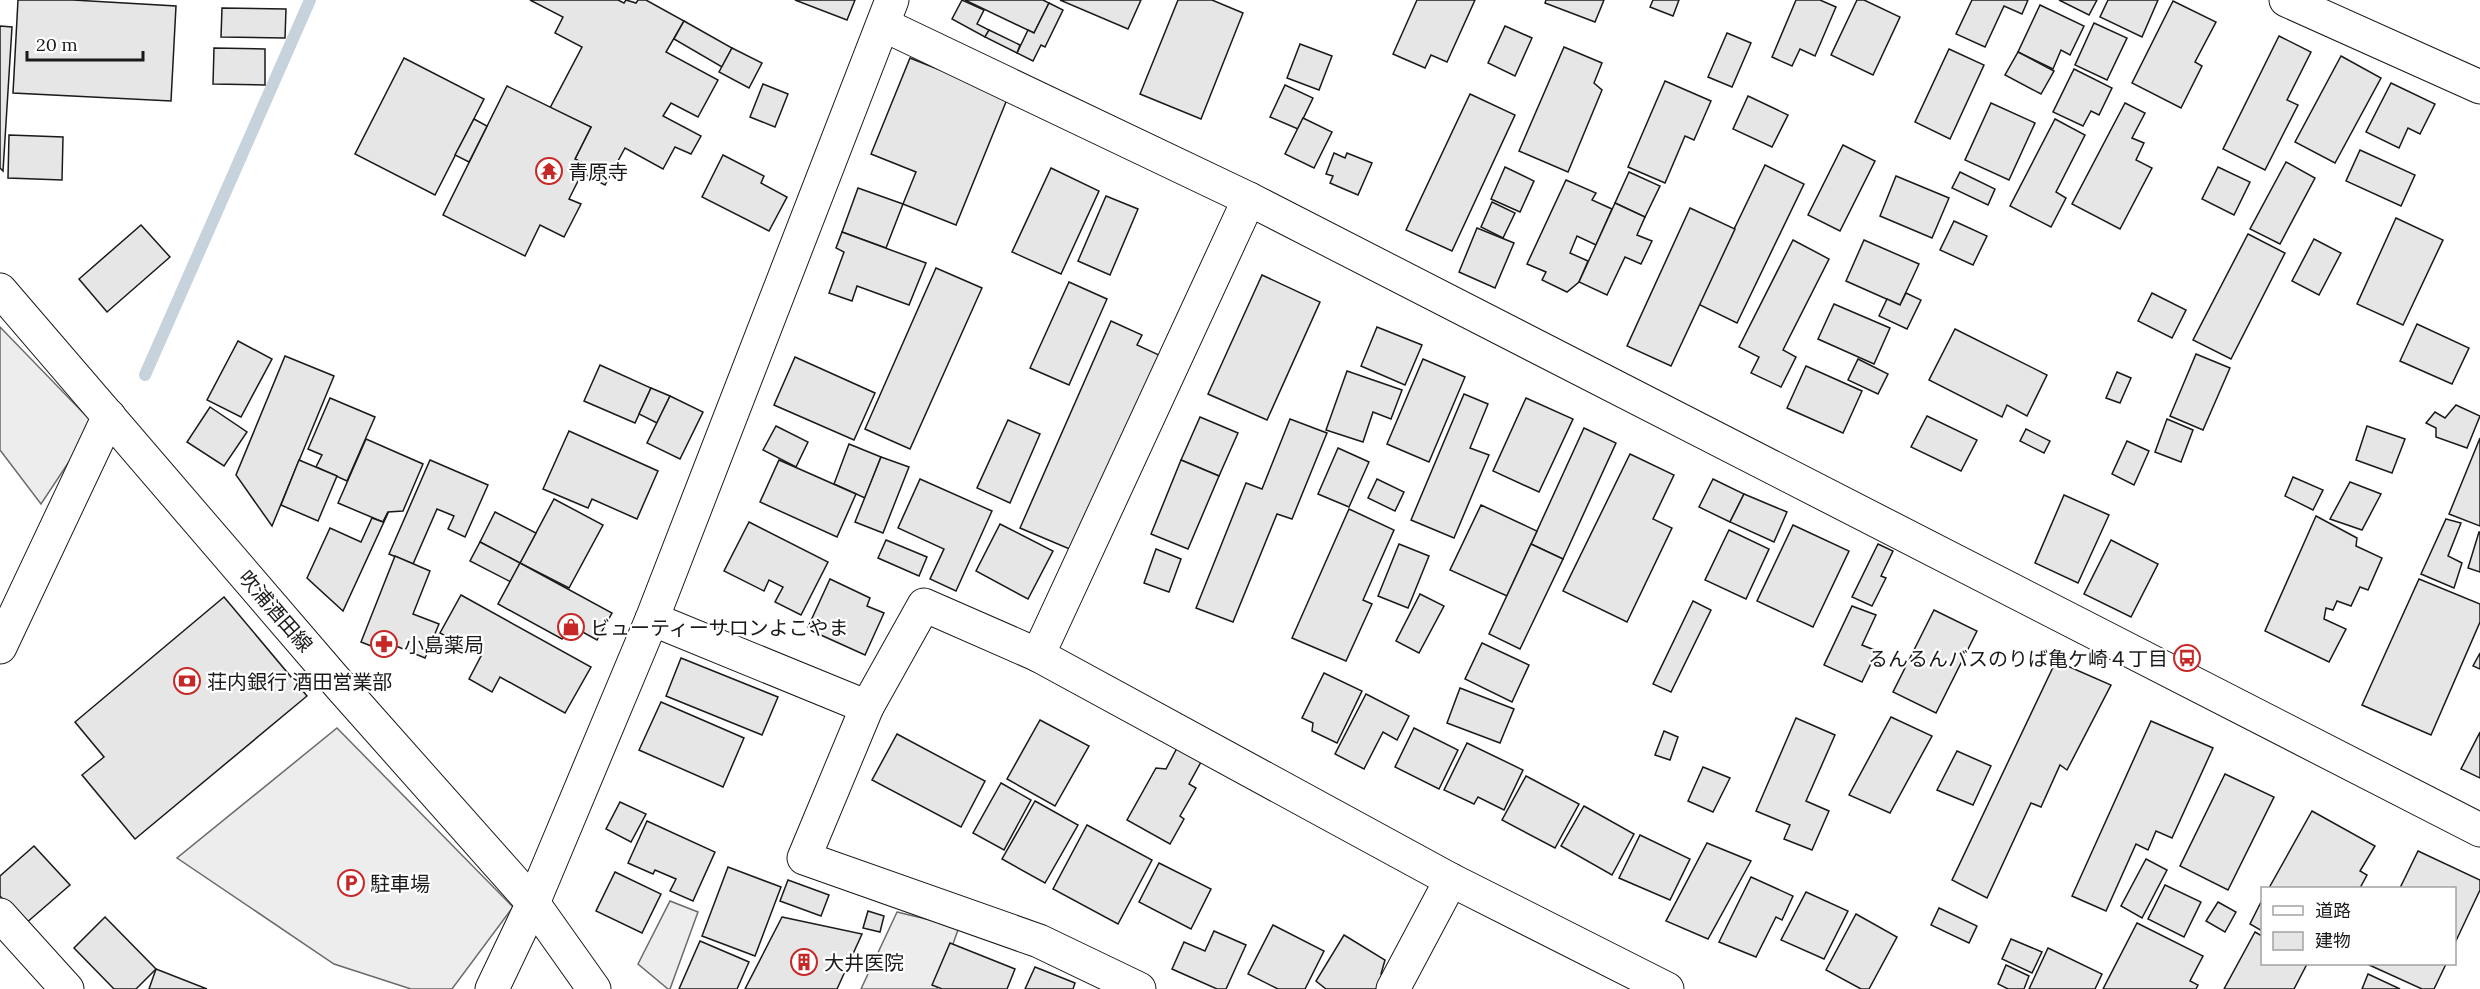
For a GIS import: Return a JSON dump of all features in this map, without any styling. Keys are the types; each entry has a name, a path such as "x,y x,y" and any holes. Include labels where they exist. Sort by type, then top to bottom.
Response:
{"street":[{"path":"2286,0 2480,87"},
{"path":"492,989 533,903 652,619 888,13 2480,831"},
{"path":"1038,655 1249,199"},
{"name":"吹浦酒田線","path":"0,290 342,688 533,903 594,989"},
{"path":"0,647 108,416"},
{"path":"1139,989 1040,940 804,858 867,708 924,605 1038,655 1451,880 1667,989"},
{"path":"652,619 867,708"},
{"path":"1393,989 1451,880"},
{"path":"0,915 67,989"}],"shaded area":[{"path":"0,327 94,424 41,504 0,450"},
{"name":"駐車場","path":"337,728 513,907 452,989 411,989 334,964 177,858"},
{"path":"670,901 698,912 670,989 668,989 638,964"},
{"path":"897,912 959,927 937,989 861,989"}],"building":[{"path":"18,0 73,0 176,6 171,101 13,93"},
{"path":"530,0 618,0 624,3 626,0 636,3 638,0 646,0 684,21 666,52 718,80 698,117 671,103 663,116 701,136 691,154 675,147 663,169 625,148 605,185 582,173 586,165 575,159 591,127 550,108 582,47 555,33 563,17"},
{"path":"795,0 855,0 847,20"},
{"path":"962,0 984,10 977,24 989,30 985,37 952,19"},
{"path":"965,0 1043,0 1049,3 1034,33"},
{"path":"1060,0 1141,0 1128,29"},
{"path":"1178,0 1212,0 1243,13 1201,119 1140,94"},
{"path":"1417,0 1475,0 1447,62 1431,55 1425,68 1393,54"},
{"path":"1546,0 1604,0 1595,22 1545,3"},
{"path":"1653,0 1679,0 1673,16 1650,7"},
{"path":"1796,0 1820,0 1836,7 1815,56 1800,49 1792,66 1772,57"},
{"path":"1857,0 1864,0 1900,17 1873,75 1831,55"},
{"path":"1972,0 2028,0 2022,14 2004,6 1985,47 1956,34"},
{"path":"2059,0 2097,0 2089,15"},
{"path":"2108,0 2158,0 2142,37 2100,17"},
{"path":"2173,1 2216,22 2195,62 2202,66 2181,108 2132,83"},
{"path":"1049,3 1063,10 1045,47 1041,45 1033,61 1017,53 1028,30 1034,33"},
{"path":"2040,5 2084,26 2070,55 2061,50 2053,69 2018,52"},
{"path":"222,8 286,9 285,38 221,37"},
{"path":"684,21 732,48 722,67 674,39"},
{"path":"2094,23 2127,38 2107,80 2075,65"},
{"path":"0,26 12,27 3,171 0,168"},
{"path":"1505,26 1532,38 1515,76 1488,63"},
{"path":"989,30 1020,45 1017,53 985,37"},
{"path":"1727,33 1751,43 1732,87 1708,77"},
{"path":"2279,36 2311,52 2287,100 2298,105 2265,170 2223,149"},
{"path":"1300,44 1332,56 1319,90 1287,78"},
{"path":"1564,47 1602,63 1594,83 1602,90 1568,172 1519,151"},
{"path":"214,48 265,49 265,85 213,84"},
{"path":"732,48 762,63 749,88 719,72"},
{"path":"1949,49 1984,65 1950,139 1915,122"},
{"path":"2018,52 2054,71 2041,94 2005,75"},
{"path":"2341,56 2381,78 2335,163 2295,142"},
{"path":"404,58 484,99 435,195 355,154"},
{"path":"910,58 1008,97 956,225 903,204 916,172 871,154"},
{"path":"2074,69 2112,88 2099,115 2091,111 2083,126 2053,112"},
{"path":"1665,81 1711,101 1694,140 1685,136 1665,183 1628,167"},
{"path":"2391,83 2435,104 2420,134 2408,128 2399,148 2366,132"},
{"path":"763,84 788,94 775,127 750,117"},
{"path":"1285,85 1313,98 1298,129 1270,117"},
{"path":"507,86 591,127 575,159 586,165 569,199 581,204 564,237 540,225 525,256 443,215"},
{"path":"1470,94 1515,115 1452,251 1406,230"},
{"path":"1748,96 1788,115 1772,147 1733,129"},
{"path":"1991,103 2035,123 2009,180 1965,160"},
{"path":"2125,103 2145,113 2132,138 2144,143 2136,160 2152,168 2120,229 2072,204"},
{"path":"1303,118 1332,132 1314,168 1285,154"},
{"path":"474,119 487,126 469,162 455,155"},
{"path":"2055,119 2085,135 2056,192 2066,198 2051,227 2010,206"},
{"path":"9,135 63,137 62,180 8,178"},
{"path":"1843,145 1875,161 1840,231 1808,215"},
{"path":"2360,150 2415,175 2401,206 2346,181"},
{"path":"1334,153 1345,158 1347,153 1372,163 1358,195 1330,183 1333,176 1326,174"},
{"path":"723,155 764,176 761,183 787,197 769,231 702,197"},
{"path":"2286,162 2315,178 2280,244 2250,229"},
{"path":"1765,165 1804,184 1737,323 1698,304"},
{"path":"1505,167 1534,181 1520,212 1491,199"},
{"path":"2218,167 2250,182 2234,215 2202,199"},
{"path":"1051,168 1099,191 1061,274 1012,252"},
{"path":"1629,172 1660,186 1645,217 1615,203"},
{"path":"1960,172 1995,189 1988,205 1952,188"},
{"path":"1896,176 1949,198 1932,238 1880,216"},
{"path":"1566,180 1596,193 1592,200 1612,209 1596,245 1577,236 1570,253 1588,261 1579,282 1567,292 1542,280 1546,272 1527,264"},
{"path":"858,188 903,204 886,248 842,232"},
{"path":"1106,196 1138,209 1110,275 1078,261"},
{"path":"1492,202 1515,213 1503,238 1481,227"},
{"path":"1615,203 1645,217 1637,235 1652,241 1641,264 1625,257 1607,295 1579,282"},
{"path":"1690,208 1735,229 1671,366 1627,346"},
{"path":"2396,218 2443,240 2403,325 2357,304"},
{"path":"1954,221 1987,236 1973,265 1940,250"},
{"path":"141,225 170,257 107,312 79,279"},
{"path":"1477,228 1514,243 1495,288 1459,272"},
{"path":"842,232 926,263 909,305 857,286 852,301 829,293 844,252 836,248"},
{"path":"2248,234 2285,253 2231,359 2193,340"},
{"path":"2314,239 2341,253 2319,295 2292,281"},
{"path":"1793,240 1829,259 1783,350 1796,357 1781,387 1751,373 1759,357 1739,347"},
{"path":"1864,240 1919,264 1900,305 1846,281"},
{"path":"936,268 982,288 910,449 865,429"},
{"path":"1262,275 1320,302 1267,420 1208,394"},
{"path":"1069,282 1107,299 1069,385 1030,368"},
{"path":"1906,293 1921,300 1907,329 1879,316 1887,299 1900,305"},
{"path":"2152,293 2186,310 2172,338 2138,321"},
{"path":"1834,304 1890,328 1874,364 1818,339"},
{"path":"1111,321 1142,335 1137,345 1159,355 1072,550 1020,528"},
{"path":"2417,324 2469,348 2452,384 2400,361"},
{"path":"1377,327 1422,345 1405,385 1361,366"},
{"path":"1955,329 2047,375 2027,416 2007,405 2002,417 1929,380"},
{"path":"238,341 272,359 241,417 207,400"},
{"path":"2196,354 2230,368 2203,430 2170,416"},
{"path":"285,356 334,376 272,526 236,475"},
{"path":"795,357 875,393 854,440 774,405"},
{"path":"1423,359 1465,377 1429,462 1387,444"},
{"path":"1858,359 1888,374 1878,394 1848,380"},
{"path":"600,365 651,388 635,423 584,401"},
{"path":"1806,366 1862,391 1843,433 1787,408"},
{"path":"1347,371 1402,390 1391,419 1373,412 1363,442 1326,430"},
{"path":"2117,372 2131,378 2120,403 2106,398"},
{"path":"651,388 670,396 657,423 639,414"},
{"path":"1464,394 1488,404 1470,448 1489,455 1454,538 1411,520"},
{"path":"670,396 703,412 680,459 647,443"},
{"path":"330,398 375,417 347,481 316,467 322,455 308,449"},
{"path":"1526,398 1573,419 1539,492 1493,471"},
{"path":"2456,405 2480,416 2467,448 2436,437 2436,428 2426,423 2435,412 2445,418"},
{"path":"210,407 247,432 224,466 187,442"},
{"path":"1927,416 1977,440 1961,471 1911,447"},
{"path":"1200,417 1238,433 1219,476 1181,460"},
{"path":"1290,419 1327,433 1292,519 1277,514 1233,622 1196,608 1246,483 1262,489"},
{"path":"2167,419 2193,430 2181,462 2155,452"},
{"path":"1008,420 1040,434 1010,503 977,488"},
{"path":"776,426 808,442 796,467 763,450"},
{"path":"2367,426 2405,439 2392,473 2356,460"},
{"path":"1584,428 1616,443 1563,559 1531,544"},
{"path":"2026,429 2050,441 2044,453 2020,441"},
{"path":"569,431 658,471 637,519 592,499 588,508 543,489"},
{"path":"2480,438 2480,526 2449,514"},
{"path":"366,439 423,464 403,511 388,512 383,522 338,503"},
{"path":"2127,441 2149,451 2134,485 2112,474"},
{"path":"849,444 881,457 865,498 834,484"},
{"path":"1338,448 1369,462 1349,507 1318,494"},
{"path":"1630,454 1674,475 1653,519 1672,528 1627,622 1563,591"},
{"path":"881,457 909,467 883,533 855,522"},
{"path":"299,460 337,476 318,521 281,505"},
{"path":"430,460 488,485 465,537 448,529 454,516 437,509 413,564 389,554"},
{"path":"779,460 856,494 837,537 760,502"},
{"path":"1181,460 1219,476 1188,549 1151,534"},
{"path":"2293,477 2323,490 2313,510 2285,496"},
{"path":"920,479 992,511 956,591 930,579 944,549 898,528"},
{"path":"1377,479 1404,492 1395,511 1368,498"},
{"path":"1713,479 1744,494 1730,522 1699,507"},
{"path":"2350,482 2381,494 2362,530 2330,519"},
{"path":"1744,494 1787,512 1774,542 1730,522"},
{"path":"2064,495 2109,515 2078,583 2035,563"},
{"path":"554,499 603,525 569,588 520,563"},
{"path":"1481,505 1537,531 1507,596 1450,570"},
{"path":"1349,509 1394,530 1363,600 1372,604 1346,661 1292,638"},
{"path":"388,512 343,611 307,578 330,528 361,542 372,518 383,522"},
{"path":"495,512 536,533 520,563 480,542"},
{"path":"2316,516 2357,538 2356,546 2382,558 2368,590 2360,587 2351,606 2337,601 2333,610 2326,608 2324,619 2346,629 2329,662 2265,631"},
{"path":"2446,519 2461,523 2448,556 2462,563 2454,588 2421,574"},
{"path":"749,522 828,562 801,615 775,602 783,587 769,580 764,591 724,571"},
{"path":"1000,524 1053,551 1028,599 976,571"},
{"path":"1793,525 1849,551 1813,627 1757,601"},
{"path":"1729,530 1769,549 1746,599 1705,580"},
{"path":"2480,532 2480,572 2468,568"},
{"path":"886,540 927,557 919,576 878,558"},
{"path":"2111,540 2158,564 2131,617 2084,594"},
{"path":"480,542 520,563 511,582 470,561"},
{"path":"1399,544 1429,556 1408,608 1378,596"},
{"path":"1531,544 1563,559 1520,649 1489,634"},
{"path":"1878,544 1893,551 1881,576 1886,578 1872,606 1852,597"},
{"path":"1156,549 1181,559 1169,592 1144,583"},
{"path":"395,556 430,571 413,614 439,624 425,658 396,646 392,654 361,642"},
{"path":"520,563 612,613 597,640 570,625 562,639 498,604"},
{"path":"830,579 870,598 867,606 884,613 865,655 812,631 808,627"},
{"path":"2419,579 2480,604 2480,622 2431,735 2362,705"},
{"path":"1420,594 1444,606 1419,653 1396,641"},
{"path":"461,595 591,667 565,713 500,677 492,692 469,679 481,656 440,633"},
{"path":"224,597 307,696 135,839 82,775 104,757 75,722"},
{"path":"1693,601 1711,610 1671,692 1653,684"},
{"path":"1852,606 1876,615 1862,645 1877,651 1862,682 1824,665"},
{"path":"1934,610 1977,631 1936,713 1893,692"},
{"path":"1482,643 1529,665 1512,702 1465,679"},
{"path":"2480,653 2480,669 2473,666"},
{"path":"681,658 778,697 762,735 666,696"},
{"path":"2056,661 2111,685 2067,770 2060,765 2041,807 2031,803 1987,898 1952,880"},
{"path":"1324,673 1362,691 1337,743 1312,731 1313,723 1302,718"},
{"path":"1460,688 1514,709 1500,743 1447,723"},
{"path":"1366,694 1409,716 1397,740 1383,732 1364,769 1335,754"},
{"path":"661,702 744,738 723,787 639,750"},
{"path":"1891,717 1932,736 1890,813 1849,795"},
{"path":"1796,718 1835,735 1806,801 1829,811 1812,850 1784,839 1790,825 1756,811"},
{"path":"1040,720 1089,746 1055,806 1007,779"},
{"path":"2151,721 2213,748 2172,838 2156,831 2148,850 2136,844 2106,911 2072,896"},
{"path":"1414,728 1458,750 1439,789 1395,767"},
{"path":"1664,731 1678,737 1670,760 1655,755"},
{"path":"2480,732 2480,778 2461,769"},
{"path":"897,734 985,781 961,827 872,780"},
{"path":"1467,743 1523,770 1504,810 1478,797 1474,804 1444,790"},
{"path":"1177,748 1201,762 1189,784 1196,788 1180,816 1184,819 1170,844 1127,820 1156,768 1166,769"},
{"path":"1957,751 1991,766 1973,805 1937,790"},
{"path":"1703,767 1730,778 1713,812 1688,801"},
{"path":"2225,774 2274,797 2228,890 2180,866"},
{"path":"1526,776 1579,804 1555,848 1502,820"},
{"path":"1001,783 1031,800 1004,850 973,833"},
{"path":"1035,801 1078,825 1045,883 1002,859"},
{"path":"620,802 646,814 631,842 606,829"},
{"path":"1584,806 1634,834 1612,875 1561,846"},
{"path":"2312,811 2375,846 2360,871 2367,875 2361,887 2270,887"},
{"path":"647,821 715,852 693,901 670,891 676,879 655,870 653,874 628,863"},
{"path":"1087,825 1152,860 1118,924 1053,889"},
{"path":"1640,835 1690,859 1670,900 1619,878"},
{"path":"1707,843 1751,861 1708,939 1666,921"},
{"path":"34,846 70,885 25,924 0,896 0,876"},
{"path":"2418,851 2480,880 2480,890 2456,941 2456,887 2400,887"},
{"path":"2146,859 2167,870 2142,918 2121,906"},
{"path":"1159,863 1211,889 1191,929 1139,902"},
{"path":"728,867 781,887 755,956 702,936"},
{"path":"615,872 661,894 642,933 596,911"},
{"path":"1751,877 1793,896 1782,920 1776,917 1756,957 1719,942"},
{"path":"788,880 829,895 821,916 780,901"},
{"path":"2165,885 2201,902 2184,937 2148,919"},
{"path":"1806,892 1848,911 1824,959 1781,940"},
{"path":"2218,902 2236,912 2225,932 2206,921"},
{"path":"2261,902 2261,930 2250,924"},
{"path":"1939,908 1977,926 1969,943 1931,925"},
{"path":"868,911 884,916 880,932 863,928"},
{"path":"1856,914 1897,937 1869,989 1861,989 1826,970"},
{"path":"105,917 156,969 136,989 114,989 74,948"},
{"name":"大井医院","path":"782,917 862,934 837,989 745,989"},
{"path":"2137,923 2203,956 2190,981 2198,985 2196,989 2103,989"},
{"path":"1273,925 1324,951 1305,989 1278,989 1248,974"},
{"path":"1214,931 1246,945 1226,989 1217,989 1172,969 1184,942 1205,951"},
{"path":"2255,932 2261,935 2261,965 2306,965 2294,989 2224,989"},
{"path":"1344,935 1385,960 1381,974 1393,977 1385,989 1326,989 1316,981"},
{"path":"2011,939 2042,952 2032,973 2002,959"},
{"path":"700,941 749,962 737,989 679,989"},
{"path":"950,943 1015,969 1007,989 942,989 932,985"},
{"path":"2048,948 2102,974 2095,989 2029,989"},
{"path":"2006,965 2029,976 2024,989 2008,989 1998,984"},
{"path":"2369,965 2446,965 2434,989 2422,989"},
{"path":"1035,967 1075,983 1073,989 1025,989"},
{"path":"156,969 207,989 149,989"},
{"path":"2368,974 2400,989 2362,989"}],"waterway":[{"path":"145,375 310,0"}],"place":[{"name":"青原寺","path":"549,171"},
{"name":"ビューティーサロンよこやま","path":"571,627"},
{"name":"小島薬局","path":"384,644"},
{"name":"るんるんバスのりば亀ケ崎４丁目","path":"2187,658"},
{"name":"荘内銀行 酒田営業部","path":"187,681"},
{"name":"駐車場","path":"351,883"},
{"name":"大井医院","path":"804,962"}]}
